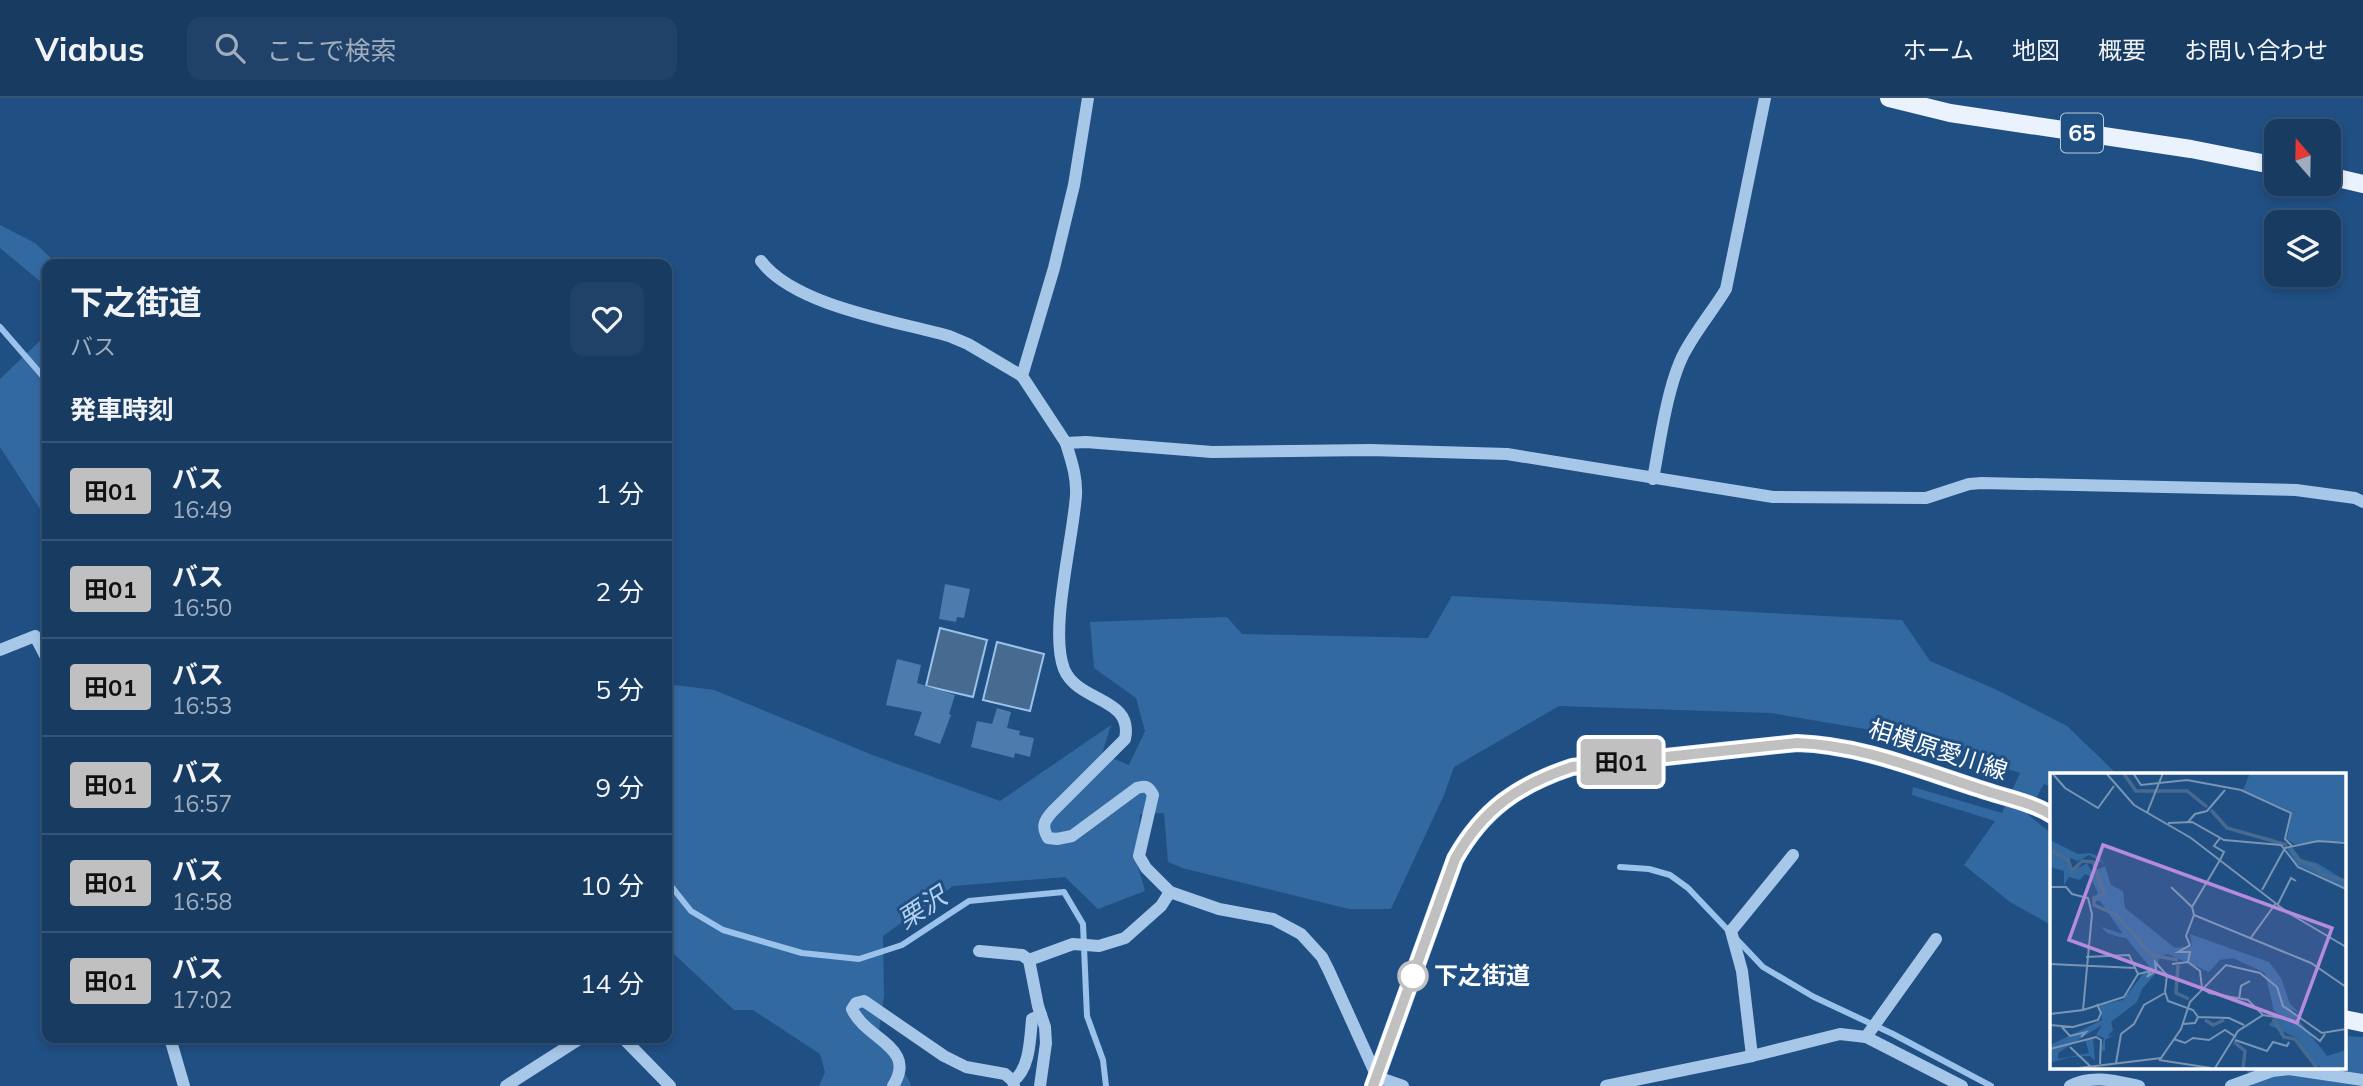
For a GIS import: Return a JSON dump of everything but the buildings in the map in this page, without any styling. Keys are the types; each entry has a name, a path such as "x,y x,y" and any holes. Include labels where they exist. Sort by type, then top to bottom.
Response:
{"main road":[{"name":"65","path":"1889,98 1950,113 2190,149 2264,163"},
{"path":"2342,179 2363,184"},
{"name":"相模原愛川線","path":"1375,1082 1455,859 1468,836 1485,815 1522,789 1548,775 1572,767 1797,743 1828,744 1861,750 2050,814"}],"street":[{"path":"1022,376 1060,244 1074,185 1088,98"},
{"path":"1653,479 1665,418 1686,348 1726,289 1765,98"},
{"path":"761,261 767,270 789,287 811,298 949,336 968,344 1022,376 1066,443 1075,474 1076,494 1063,593 1060,656 1065,672 1072,682 1115,709 1126,719 1127,727 1125,739 1052,812 1044,821 1043,829 1048,838 1072,836 1137,788 1150,788 1153,795 1139,856 1146,868 1170,892 1219,909 1273,919 1301,934 1322,957 1375,1082 1403,1086"},
{"path":"1066,443 1086,442 1212,452 1370,450 1507,454 1773,497 1926,498 1982,483 2296,490 2355,498 2363,502"},
{"path":"0,650 35,636 42,649"},
{"path":"1752,1056 1742,971 1731,931 1793,855"},
{"path":"1029,960 1073,944 1099,946 1125,938 1161,906 1170,892"},
{"path":"1866,1037 1936,939"},
{"path":"979,951 1022,955 1029,960 1045,1027 1046,1043 1040,1086"},
{"path":"893,1086 901,1074 898,1055 857,1021 852,1009 856,1003 864,1001 944,1056 966,1067 1005,1074 1014,1084 1020,1077 1030,1048 1032,1020 1041,1015"},
{"path":"1606,1086 1752,1056 1840,1034 1866,1037 1962,1086"},
{"path":"171,1043 184,1086"},
{"path":"506,1086 574,1043"},
{"path":"628,1043 670,1086"},
{"path":"2231,1086 2272,1071 2289,1069 2363,1080"},
{"path":"2070,1086 2078,1082 2102,1079 2139,1086"}],"shaded area":[{"path":"0,225 35,243 52,259 42,259 42,283 0,248"},
{"path":"42,339 42,512 0,447 0,379"},
{"path":"1452,596 1902,620 1930,661 1997,690 2067,726 2116,773 2050,773 2050,787 2044,784 2027,814 2050,832 2050,924 2010,902 1964,865 1995,821 1912,795 1913,787 2002,813 2020,773 1906,736 1771,713 1559,706 1454,767 1444,795 1391,909 1349,909 1182,868 1168,862 1164,813 1140,814 1137,863 1145,891 1098,909 1065,877 953,886 883,936 884,996 879,1031 910,1086 819,1086 825,1072 820,1054 753,1010 734,1010 672,954 672,685 714,690 875,756 1000,801 1111,725 1102,754 1129,765 1145,731 1136,698 1094,668 1090,622 1227,617 1242,634 1428,638"},
{"path":"940,628 987,640 973,697 926,686"},
{"path":"997,642 1044,654 1030,711 983,700"},
{"path":"2346,1036 2363,1037 2363,1086 2252,1086 2246,1068 2346,1068"}],"waterway":[{"name":"栗沢","path":"0,327 42,375"},
{"path":"1620,867 1649,869 1670,875 1688,888 1763,967 1814,997 1893,1034 1991,1086"},
{"name":"栗沢","path":"672,887 691,911 723,930 802,953 859,959 902,945 969,901 1064,892 1083,924 1087,1016 1103,1060 1106,1086"}],"bus line":[{"name":"田01","path":"1373,1086 1455,859 1468,836 1485,815 1522,789 1548,775 1572,767 1797,743 1828,744 1861,750 2050,814"}],"place":[{"name":"下之街道","path":"1413,976"}]}
